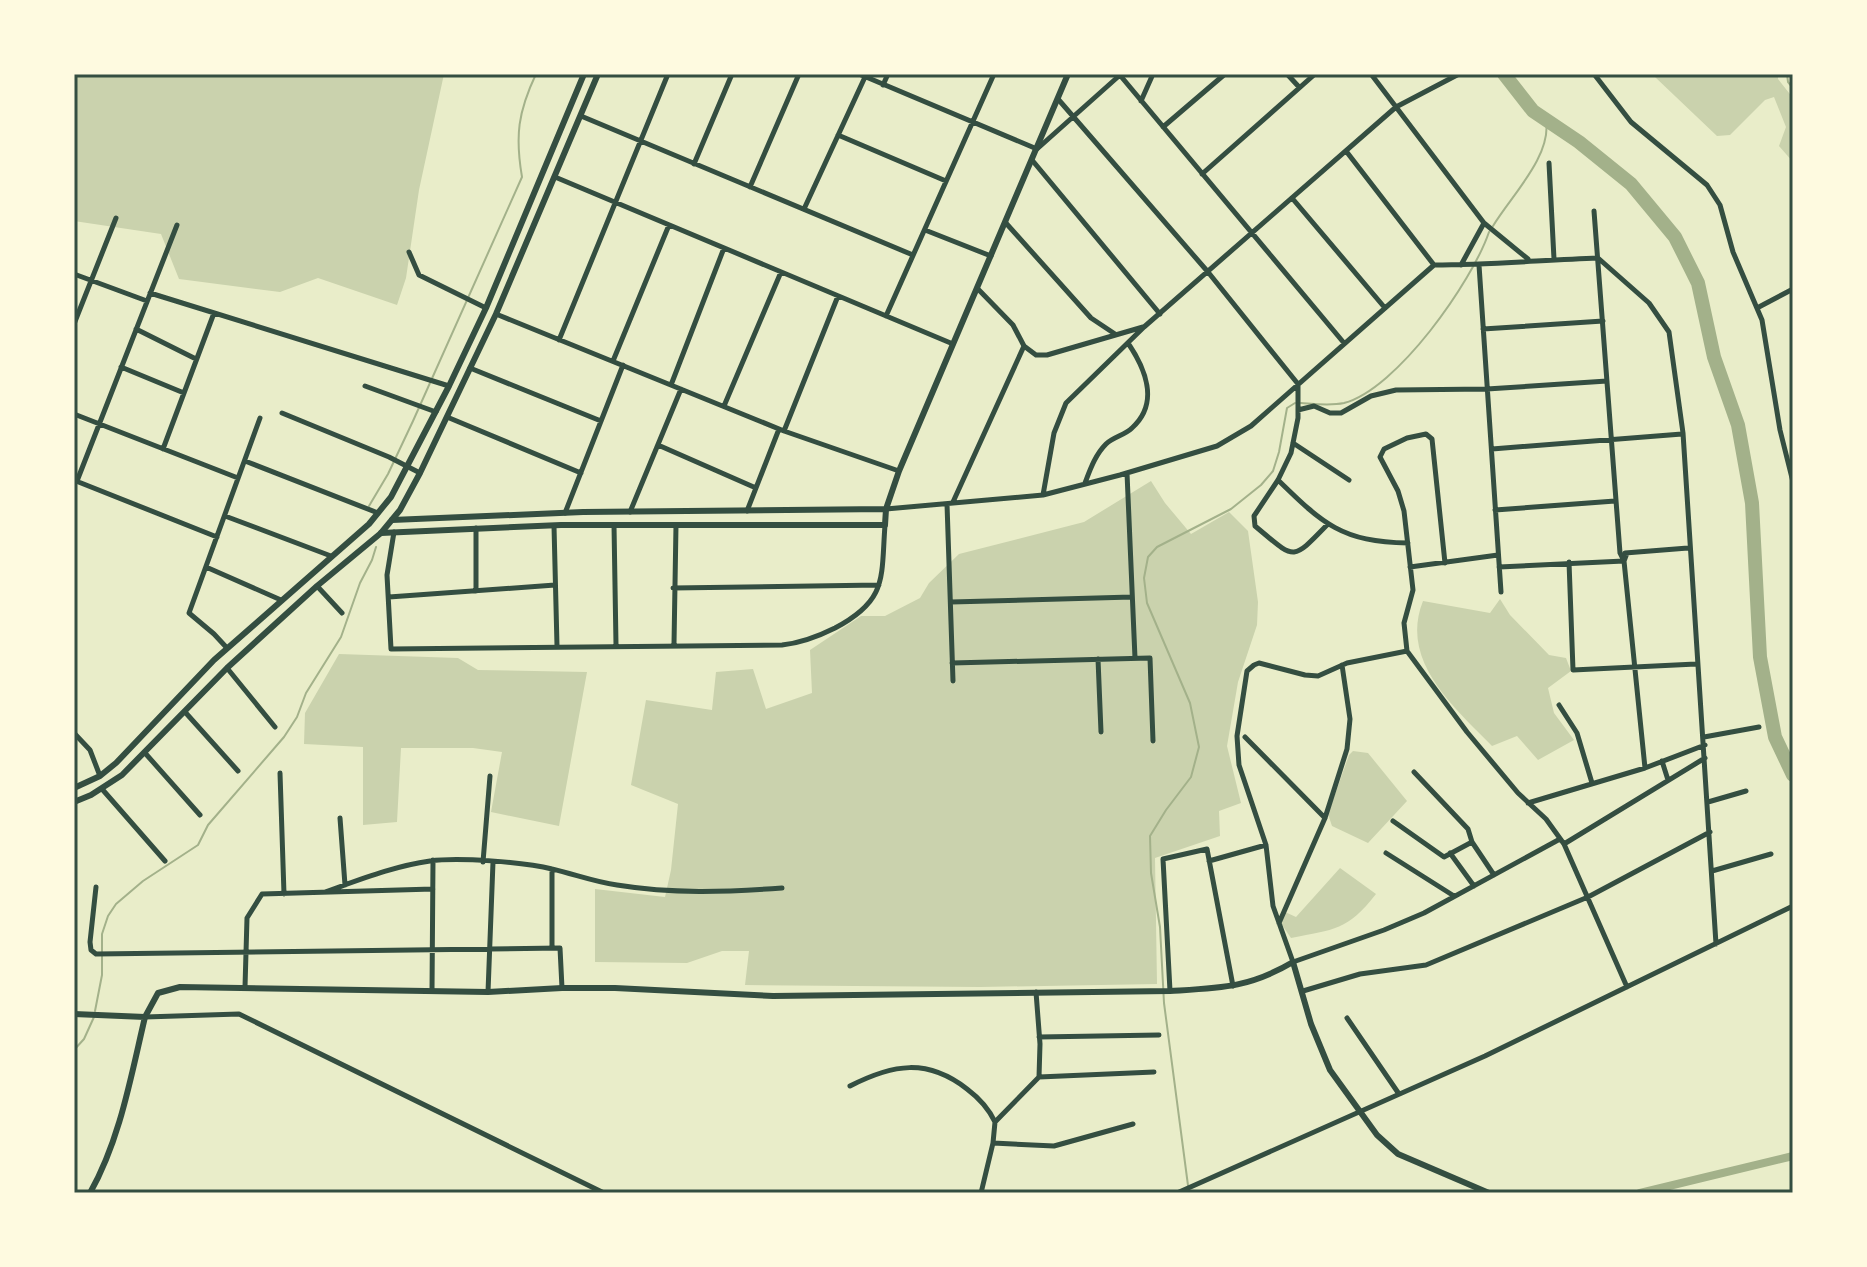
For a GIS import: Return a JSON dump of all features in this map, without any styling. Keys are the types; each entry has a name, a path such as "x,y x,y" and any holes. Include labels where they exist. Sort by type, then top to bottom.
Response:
{"street":[{"path":"74,788 100,776 116,763 227,648 379,513 409,467 486,308 584,74"},
{"path":"74,802 122,775 227,668 392,520 409,496 496,314 598,74"},
{"path":"559,340 668,74"},
{"path":"694,164 732,74"},
{"path":"750,187 799,74"},
{"path":"883,85 888,74"},
{"path":"886,316 994,74"},
{"path":"394,532 387,575 391,649 782,645 806,641 860,614 870,604 879,585 886,509 899,471 1068,74"},
{"path":"1141,101 1153,74"},
{"path":"1163,127 1225,74"},
{"path":"1287,74 1299,87"},
{"path":"1202,174 1315,74"},
{"path":"1371,74 1484,223 1529,260"},
{"path":"1043,495 1054,433 1066,403 1144,327 1396,107 1459,74"},
{"path":"1594,74 1631,122 1707,185 1720,205 1733,252 1762,320 1780,430 1793,482"},
{"path":"804,209 862,75 1037,149"},
{"path":"1037,149 1119,75 1344,343"},
{"path":"1058,99 1208,272 1298,384 1293,443 1278,480 1254,516 1257,528 1290,553 1296,553 1302,551 1328,524"},
{"path":"581,116 913,255"},
{"path":"838,135 946,181"},
{"path":"1346,151 1434,265"},
{"path":"1032,160 1160,314"},
{"path":"1549,163 1554,259"},
{"path":"555,177 953,344"},
{"path":"1292,198 1385,308"},
{"path":"1594,211 1615,501 1645,768"},
{"path":"74,324 116,218"},
{"path":"1005,222 1091,318 1116,335"},
{"path":"1461,265 1484,223"},
{"path":"177,225 75,481 217,537"},
{"path":"613,361 669,225"},
{"path":"924,229 991,256"},
{"path":"671,385 724,248"},
{"path":"409,252 419,275 486,308"},
{"path":"508,253 520,257"},
{"path":"392,520 583,512 886,509 1043,495 1201,452 1239,434 1434,265 1598,258 1649,303 1669,332 1683,433 1688,548 1705,745 1716,944"},
{"path":"1479,265 1501,592"},
{"path":"724,406 781,272"},
{"path":"74,274 147,301"},
{"path":"977,288 1013,325 1024,346 1036,355 1047,355 1144,327"},
{"path":"1757,308 1793,289"},
{"path":"150,293 449,386"},
{"path":"747,511 838,296"},
{"path":"163,449 214,313"},
{"path":"496,314 782,430 899,471"},
{"path":"1483,329 1603,321"},
{"path":"136,329 196,359"},
{"path":"1085,484 1093,461 1105,445 1130,430 1142,416 1148,402 1143,364 1128,343"},
{"path":"953,681 950,504 1024,346"},
{"path":"565,513 623,365"},
{"path":"121,367 184,393"},
{"path":"470,368 601,421"},
{"path":"1298,410 1314,406 1330,413 1341,413 1371,396 1396,390 1487,389 1607,381"},
{"path":"365,386 436,412"},
{"path":"630,512 681,389"},
{"path":"282,413 420,473"},
{"path":"74,414 238,478"},
{"path":"447,417 581,473"},
{"path":"237,659 189,613 260,418"},
{"path":"1492,449 1683,433"},
{"path":"1445,563 1432,439 1426,434 1400,440 1384,449 1381,460 1401,497 1408,543 1413,590 1403,630 1407,651 1467,732 1528,803 1546,819 1562,842 1627,987"},
{"path":"1293,443 1349,480"},
{"path":"657,445 756,488"},
{"path":"245,461 379,513"},
{"path":"1127,473 1135,658"},
{"path":"1278,480 1328,524 1362,540 1408,543"},
{"path":"1495,510 1615,501"},
{"path":"706,511 706,525"},
{"path":"583,512 583,525"},
{"path":"225,516 331,556"},
{"path":"492,517 493,528"},
{"path":"381,533 583,525 885,525"},
{"path":"614,525 616,645"},
{"path":"674,644 676,525"},
{"path":"554,526 557,646"},
{"path":"476,528 476,591"},
{"path":"1623,553 1688,548"},
{"path":"1410,567 1498,555"},
{"path":"1499,567 1624,561"},
{"path":"1569,562 1573,670 1696,664"},
{"path":"206,567 281,600"},
{"path":"389,597 555,585"},
{"path":"673,588 879,585"},
{"path":"317,586 342,613"},
{"path":"951,602 1132,597"},
{"path":"1407,651 1342,665 1318,676 1259,663 1251,666 1247,671 1237,750 1244,782 1266,845 1271,897 1311,1024 1330,1070 1377,1135 1398,1154 1489,1193"},
{"path":"952,663 1150,658 1153,741"},
{"path":"1098,659 1101,732"},
{"path":"1279,924 1325,818 1349,739 1350,719 1342,665"},
{"path":"227,668 275,727"},
{"path":"1559,705 1577,733 1592,783"},
{"path":"185,712 238,771"},
{"path":"1704,737 1759,727"},
{"path":"74,733 90,750 100,776"},
{"path":"1245,737 1325,818"},
{"path":"1528,803 1645,768 1705,745"},
{"path":"145,753 200,815"},
{"path":"90,1193 103,1171 115,1135 145,1017 155,997 164,990 180,987 245,987 488,992 562,988 773,996 1170,991 1233,987 1268,977 1293,962 1384,930 1455,897 1562,842 1705,758"},
{"path":"1662,761 1668,780"},
{"path":"1414,772 1468,829 1472,842 1494,875"},
{"path":"280,773 284,894"},
{"path":"483,862 490,776"},
{"path":"102,789 165,861"},
{"path":"1708,802 1746,791"},
{"path":"340,818 345,885"},
{"path":"1393,821 1444,857 1472,842"},
{"path":"1303,991 1360,974 1426,965 1588,897 1710,832"},
{"path":"1209,861 1266,845"},
{"path":"1170,991 1163,859 1207,849 1233,987"},
{"path":"1386,853 1455,897"},
{"path":"1450,853 1474,886"},
{"path":"1712,871 1771,854"},
{"path":"325,892 386,871 433,860 493,862 552,869 619,886 692,894 782,888"},
{"path":"432,991 433,860"},
{"path":"488,992 493,862"},
{"path":"552,869 552,948"},
{"path":"96,887 90,942 91,950 96,954 560,948 562,988"},
{"path":"245,987 247,918 262,894 433,889"},
{"path":"1177,1193 1485,1056 1793,906"},
{"path":"1036,992 1039,1077"},
{"path":"77,1014 145,1017 239,1014 604,1193"},
{"path":"1347,1018 1399,1094"},
{"path":"1039,1037 1159,1035"},
{"path":"850,1086 891,1069 915,1066 946,1074 978,1097 995,1122 981,1193"},
{"path":"995,1122 1039,1077 1154,1072"},
{"path":"993,1143 1054,1146 1133,1124"}],"green space":[{"path":"74,74 444,74 419,190 406,278 397,305 318,278 280,292 179,279 161,234 74,221"},
{"path":"1657,74 1778,74 1778,79 1793,98 1793,162 1779,146 1786,127 1774,97 1765,100 1730,135 1717,136 1655,77"},
{"path":"1151,481 1191,534 1229,512 1248,531 1258,602 1257,625 1238,682 1227,746 1241,803 1219,811 1220,836 1155,858 1157,984 980,987 745,985 749,951 722,951 687,963 595,962 595,889 665,897 671,870 678,804 631,785 646,700 712,710 716,672 753,669 766,709 812,693 810,650 861,616 885,616 920,598 929,583 959,554 1084,522"},
{"path":"1500,599 1510,615 1549,655 1566,658 1571,671 1548,688 1554,713 1574,740 1538,760 1517,736 1492,746 1434,681 1418,643 1423,601 1490,613"},
{"path":"339,654 458,658 478,670 587,672 559,826 491,812 502,752 473,748 401,748 397,822 363,825 363,747 304,744 305,713"},
{"path":"1353,751 1368,753 1407,801 1368,843 1332,826 1328,814"},
{"path":"1340,868 1376,894 1348,922 1319,933 1291,938 1280,922 1285,912 1296,917"}],"waterway":[{"path":"369,506 413,421 522,177 520,124 525,100 536,74"},
{"path":"1504,74 1533,111 1579,142 1631,184 1675,237 1698,283 1714,357 1738,425 1752,503 1760,657 1775,737 1793,775"},
{"path":"1787,74 1793,88"},
{"path":"1493,226 1537,161 1543,148 1546,120"},
{"path":"1301,403 1344,403 1365,394 1387,377 1409,356 1450,304 1467,278 1489,232"},
{"path":"1189,1193 1164,1003 1150,836 1191,777 1199,747 1190,703 1147,603 1144,578 1148,557 1157,547 1231,509 1261,485 1273,471 1287,408 1295,403"},
{"path":"95,1011 102,975 102,934 108,916 116,904 143,881 198,845 208,825 284,737 297,717 306,693 341,637 376,547"},
{"path":"74,1050 84,1039 94,1017"},
{"path":"1640,1193 1793,1156"}]}
